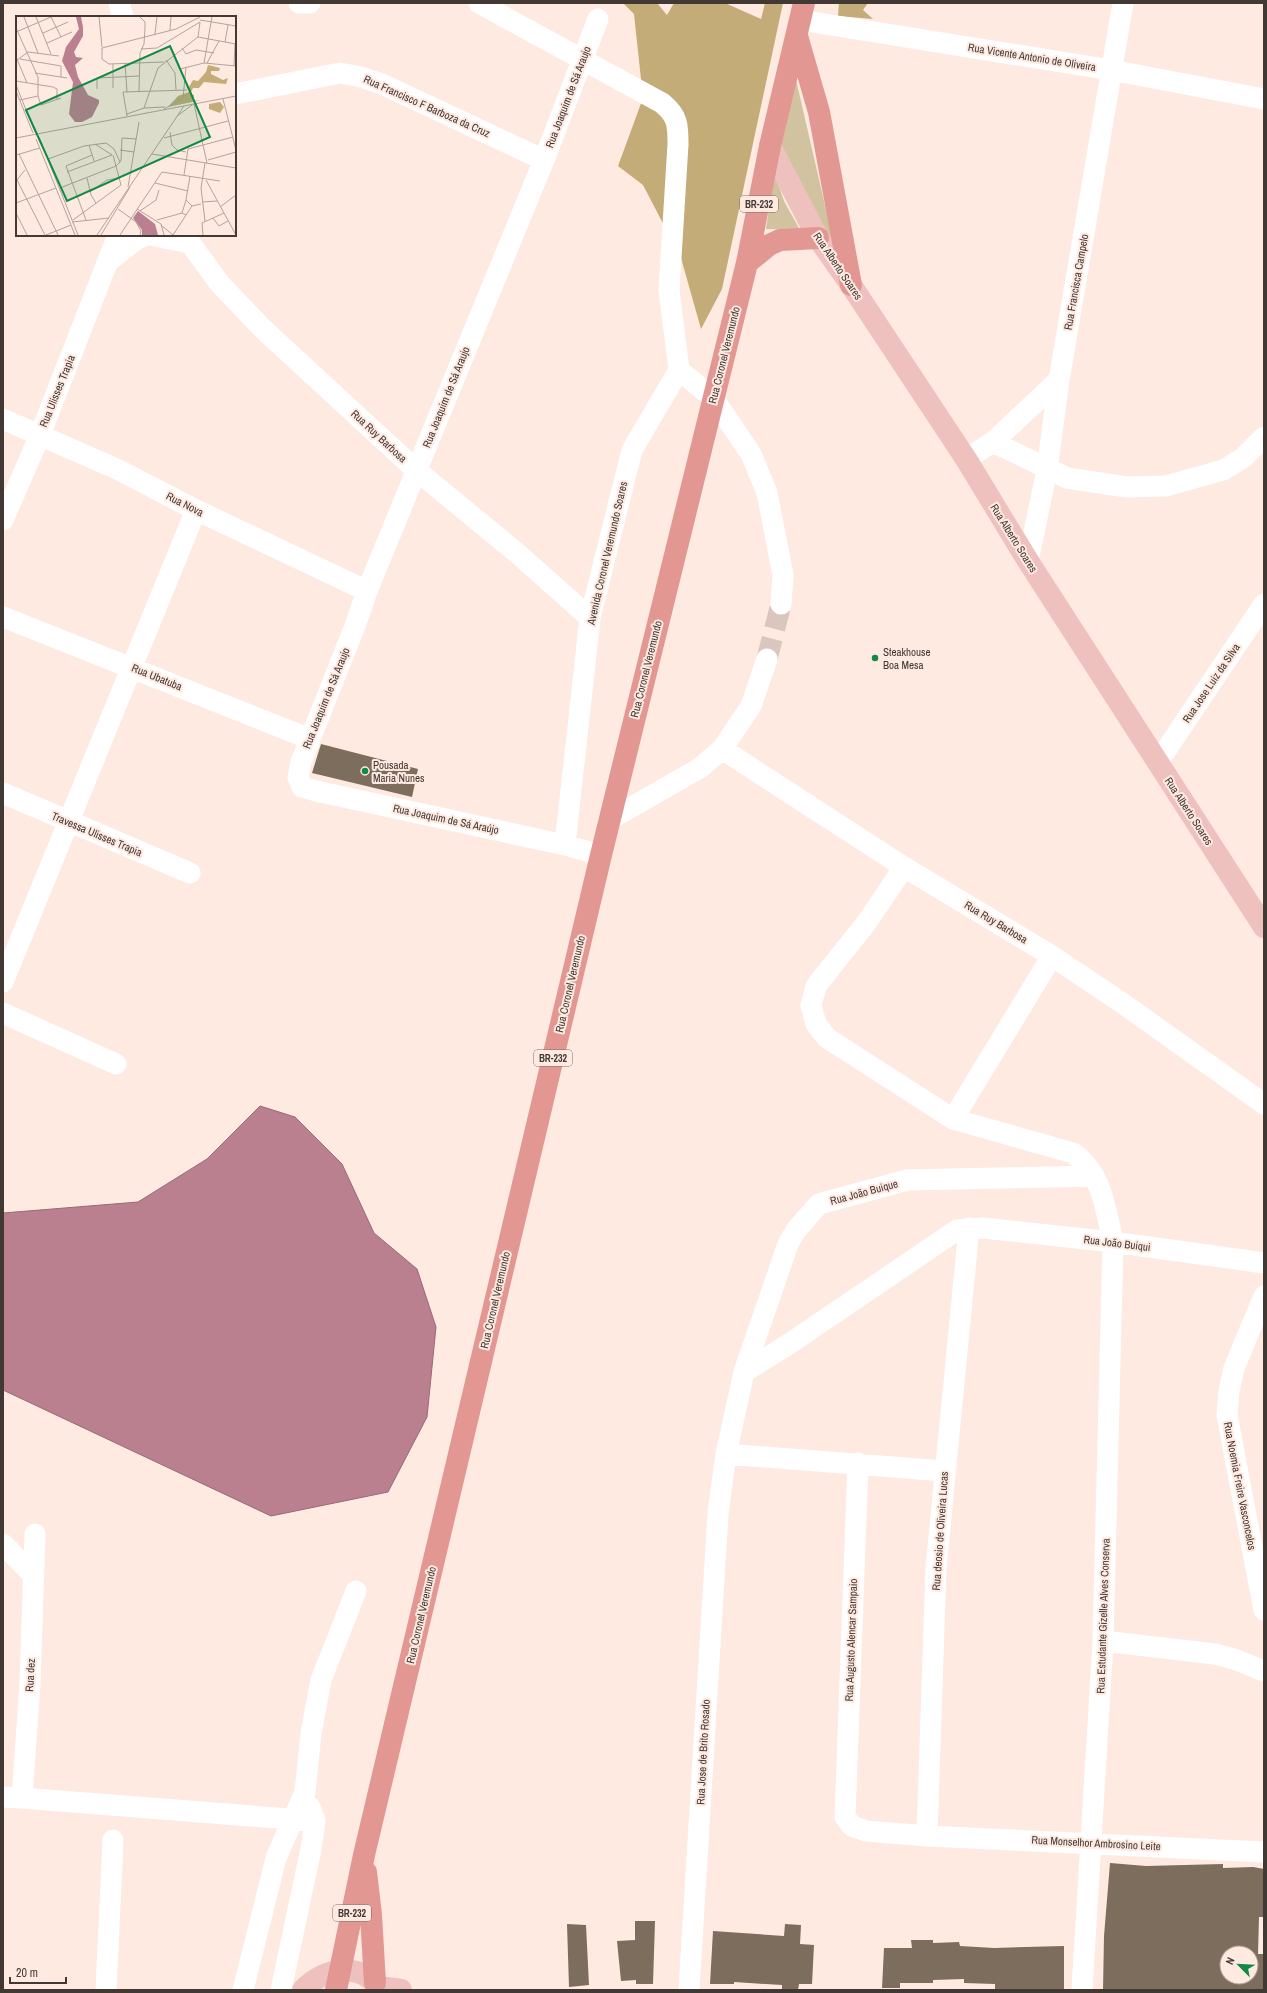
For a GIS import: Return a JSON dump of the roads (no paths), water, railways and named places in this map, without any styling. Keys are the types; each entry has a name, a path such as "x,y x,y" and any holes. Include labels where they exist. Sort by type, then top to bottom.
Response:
{"highway":[{"name":"Rua Coronel Veremundo","path":"338,1980 364,1855 609,820 747,263 770,146 800,19"},
{"path":"800,19 851,285"},
{"path":"747,263 769,245 780,240 818,238"},
{"path":"364,1855 378,1987"}],"main road":[{"name":"Rua Alberto Soares","path":"770,146 818,238 851,285 966,459 1028,561 1264,927"},
{"path":"303,1990 314,1980 327,1973 338,1980 359,1973 378,1987 401,1990"}],"street":[{"path":"119,3 123,16"},
{"path":"299,3 310,3"},
{"path":"479,3 662,103 673,112 678,128 669,290 679,370 713,398 751,454 766,493 783,575 781,604"},
{"name":"Rua Francisca Campelo","path":"1028,561 1047,470 1059,380 1123,3"},
{"name":"Rua Joaquim de Sá Araujo","path":"298,777 301,762 355,626 367,591 544,160 598,19"},
{"name":"Rua Vicente Antonio de Oliveira","path":"800,19 1111,70 1264,99"},
{"name":"Rua Francisco F Barboza da Cruz","path":"236,94 340,73 361,77 382,84 544,160"},
{"name":"Rua Ulisses Trapia","path":"3,520 40,435 118,236"},
{"path":"109,261 137,239 144,236"},
{"path":"160,236 189,239"},
{"name":"Rua Ruy Barbosa","path":"189,239 220,284 263,329 416,470 517,553 590,618"},
{"name":"Avenida Coronel Veremundo Soares","path":"565,845 590,618 632,450 679,370"},
{"path":"966,459 993,442 1059,380"},
{"name":"Rua Nova","path":"3,419 119,470 196,510 367,591"},
{"path":"993,442 1047,470 1067,478 1127,487 1166,486 1223,470 1243,458 1264,437"},
{"path":"3,982 196,510"},
{"name":"Rua Jose Luiz da Silva","path":"1158,762 1264,604"},
{"name":"Rua Ubatuba","path":"3,617 133,667 310,739"},
{"path":"609,820 700,768 722,749 751,706 767,659"},
{"name":"Rua Ruy Barbosa","path":"722,749 904,867 1052,956 1125,1005 1264,1104"},
{"name":"Rua Joaquim de Sá Araújo","path":"298,777 302,787 316,791 565,845 601,855"},
{"name":"Travessa Ulisses Trapia","path":"3,793 190,873"},
{"name":"Rua Estudante Gizelle Alves Conserva","path":"904,867 867,922 816,986 811,1005 816,1024 827,1038 953,1119 1073,1153 1085,1161 1094,1176 1104,1203 1113,1242 1103,1641 1082,1990"},
{"path":"953,1119 1052,956"},
{"path":"3,1014 116,1064"},
{"name":"Rua João Buique","path":"718,1514 726,1454 744,1372 788,1244 796,1230 819,1204 907,1180 1094,1176"},
{"path":"744,1372 802,1335 957,1230 969,1228"},
{"name":"Rua João Buiqui","path":"969,1228 1113,1242 1264,1263"},
{"name":"Rua deosio de Oliveira Lucas","path":"927,1836 936,1568 944,1471 969,1228"},
{"name":"Rua Noemia Freire Vasconcelos","path":"1264,1296 1234,1368 1229,1391 1227,1415 1264,1610"},
{"path":"726,1454 944,1471"},
{"name":"Rua Augusto Alencar Sampaio","path":"845,1817 858,1464"},
{"name":"Rua Jose de Brito Rosado","path":"688,1990 718,1514"},
{"name":"Rua dez","path":"12,1798 30,1683 35,1534"},
{"path":"3,1544 34,1576"},
{"path":"243,1990 276,1858 305,1792 311,1733 321,1680 356,1591"},
{"path":"1103,1641 1215,1654 1234,1659 1264,1671"},
{"path":"281,1990 312,1849 315,1820 305,1792"},
{"path":"12,1798 315,1820"},
{"name":"Rua Monselhor Ambrosino Leite","path":"845,1817 852,1826 866,1831 927,1836 1264,1852"},
{"path":"106,1990 113,1840"}],"tunnel":[{"path":"767,659 781,604"}],"place":[{"name":"Steakhouse Boa Mesa","path":"875,658"},
{"name":"Pousada Maria Nunes","path":"365,771"}]}
